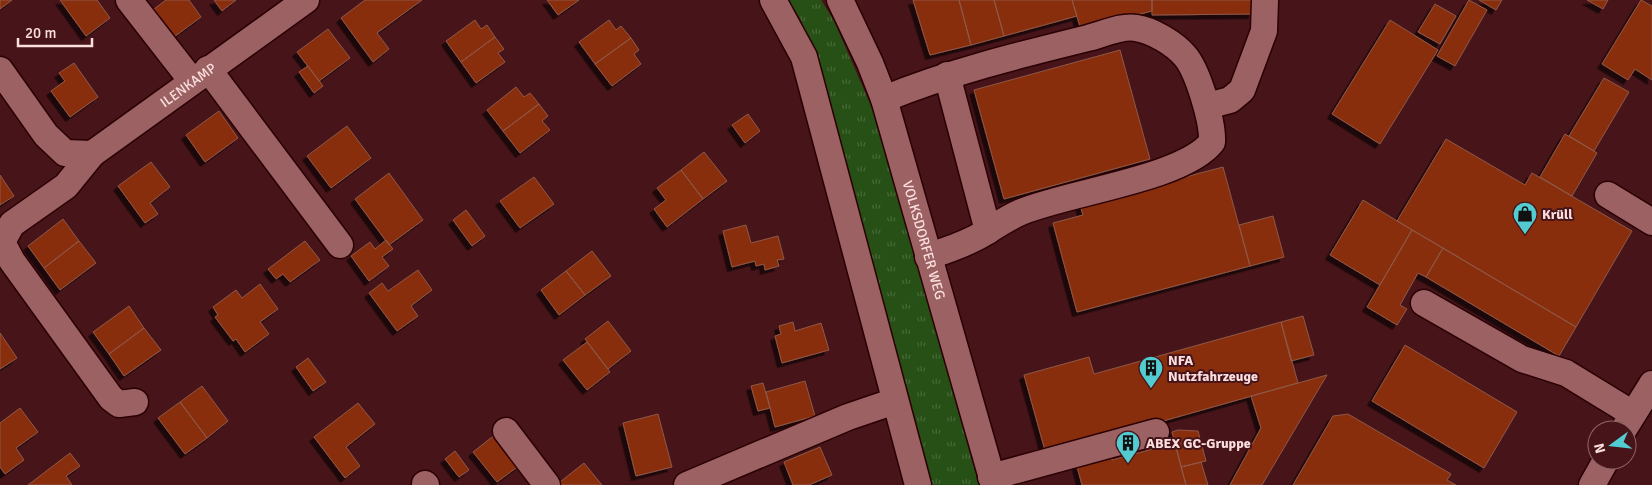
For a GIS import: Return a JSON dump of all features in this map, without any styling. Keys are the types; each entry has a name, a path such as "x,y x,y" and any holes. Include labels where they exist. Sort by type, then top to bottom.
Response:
{"street":[{"path":"129,0 200,75 340,245"},
{"name":"ILENKAMP","path":"135,402 119,404 111,398 12,261 2,242 12,224 66,186 92,154 306,0"},
{"path":"773,0 804,57 918,485"},
{"name":"VOLKSDORFER WEG","path":"840,0 870,63 884,99 992,481"},
{"path":"1207,106 1230,100 1242,90 1264,31 1265,0"},
{"path":"884,99 947,75 1040,50 1136,28 1176,47 1186,57 1207,106 1213,133 1212,142 1199,156 1185,163 1146,176 1021,212 959,246 928,257"},
{"path":"0,70 46,135 65,153 92,154"},
{"path":"947,75 988,231"},
{"path":"1608,195 1652,222"},
{"path":"1424,303 1522,359 1566,373 1625,420"},
{"path":"1629,420 1652,384"},
{"path":"687,485 848,417 895,401"},
{"path":"506,431 547,485"},
{"path":"992,481 1156,432"},
{"path":"1592,485 1600,470"}],"green space":[{"path":"788,0 821,0 834,21 875,115 979,485 928,485 801,20"}],"building":[{"path":"0,0 12,0 0,9"},
{"path":"60,0 97,0 110,18 86,36"},
{"path":"166,0 189,0 201,17 174,37 154,9"},
{"path":"214,0 236,0 222,11"},
{"path":"365,0 422,0 377,33 389,49 373,62 341,18"},
{"path":"547,0 579,0 558,15"},
{"path":"913,0 959,0 971,45 930,55"},
{"path":"959,0 994,0 1004,36 971,45"},
{"path":"994,0 1072,0 1077,16 1004,36"},
{"path":"1072,0 1152,0 1152,11 1081,30"},
{"path":"1152,0 1253,0 1253,14 1152,15"},
{"path":"1469,0 1487,10 1455,66 1437,56"},
{"path":"1479,0 1502,0 1496,10"},
{"path":"1587,0 1608,0 1603,9"},
{"path":"1641,0 1652,6 1652,80 1635,69 1628,80 1602,64"},
{"path":"1435,4 1456,16 1440,44 1418,32"},
{"path":"475,20 481,29 487,25 495,37 461,62 446,41"},
{"path":"609,20 616,30 621,26 631,38 595,64 579,42"},
{"path":"1390,20 1438,50 1380,144 1332,114"},
{"path":"328,29 350,58 319,81 297,52"},
{"path":"495,37 504,49 498,53 505,62 476,83 461,62"},
{"path":"631,38 639,50 634,54 641,64 612,86 595,64"},
{"path":"1120,50 1150,159 1004,199 974,90"},
{"path":"74,63 98,97 70,117 51,91 65,81 59,73"},
{"path":"308,66 323,86 314,93 299,72"},
{"path":"1604,78 1629,92 1594,151 1569,136"},
{"path":"516,87 524,97 530,93 539,104 503,131 487,110"},
{"path":"539,104 548,116 542,121 550,130 520,153 503,131"},
{"path":"219,111 238,138 205,162 186,135"},
{"path":"748,114 760,131 745,143 732,125"},
{"path":"347,126 371,158 331,188 307,156"},
{"path":"1565,134 1597,153 1572,196 1540,177"},
{"name":"Krüll","path":"1446,139 1525,185 1532,173 1632,231 1576,327 1397,221"},
{"path":"704,152 727,181 703,199 681,170"},
{"path":"151,162 170,187 150,203 158,214 145,223 118,186"},
{"path":"1223,167 1250,266 1077,312 1053,223 1083,215 1080,205"},
{"path":"681,170 703,199 667,227 654,209 666,200 657,188"},
{"path":"389,173 423,220 389,245 355,199"},
{"path":"0,175 14,196 0,205"},
{"path":"534,177 554,204 520,228 500,201"},
{"path":"1363,200 1412,230 1380,285 1330,255"},
{"path":"466,210 485,236 472,246 453,220"},
{"path":"1273,216 1284,257 1250,266 1239,225"},
{"path":"63,219 79,241 44,268 28,246"},
{"path":"746,225 751,243 778,236 784,259 777,260 779,266 765,270 764,264 756,266 755,261 732,267 723,231"},
{"path":"1412,230 1443,248 1426,277 1418,273 1400,305 1407,309 1397,325 1367,307"},
{"path":"386,240 393,249 382,257 389,266 369,281 351,256 370,242 375,249"},
{"path":"79,241 96,263 60,290 44,268"},
{"path":"305,241 320,260 290,282 283,274 276,279 268,269"},
{"path":"1443,248 1576,327 1559,356 1426,277"},
{"path":"592,251 611,276 585,295 566,271"},
{"path":"418,270 432,290 411,306 418,316 397,331 369,293 382,283 388,291"},
{"path":"566,271 585,295 559,315 541,290"},
{"path":"260,284 278,309 260,322 269,334 245,352 236,339 233,341 215,317 218,315 213,307 236,290 242,298"},
{"path":"129,306 144,328 109,354 93,332"},
{"path":"1303,316 1314,355 1291,361 1281,322"},
{"path":"608,321 631,351 608,369 585,339"},
{"path":"793,322 795,331 821,323 829,350 782,363 775,336 781,334 779,326"},
{"name":"NFA Nutzfahrzeuge","path":"1281,322 1298,383 1046,454 1024,375 1089,357 1094,374"},
{"path":"144,328 161,350 124,376 109,354"},
{"path":"0,333 17,358 0,369"},
{"path":"587,342 610,372 587,390 563,360"},
{"path":"1405,345 1517,412 1484,468 1372,401"},
{"path":"308,358 326,382 313,391 296,367"},
{"path":"1327,375 1262,485 1230,485 1261,428 1251,396"},
{"path":"805,381 815,416 775,427 766,392"},
{"path":"763,383 770,408 758,411 751,386"},
{"path":"202,386 228,421 207,438 180,402"},
{"path":"180,402 207,438 185,454 158,418"},
{"path":"358,403 375,424 346,447 360,466 345,478 314,437"},
{"path":"20,408 38,432 16,448 24,460 5,474 0,467 0,423"},
{"path":"658,414 672,467 636,476 623,423"},
{"path":"1348,414 1451,474 1447,480 1456,485 1293,485 1333,416"},
{"path":"1178,430 1198,431 1206,461 1181,467 1172,432"},
{"path":"496,434 520,465 497,482 473,452"},
{"name":"ABEX GC-Gruppe","path":"1175,443 1186,485 1082,485 1075,459 1109,449 1112,460"},
{"path":"820,447 832,475 809,485 793,485 784,462"},
{"path":"455,451 469,470 459,477 445,459"},
{"path":"70,453 80,466 66,476 72,485 28,485"},
{"path":"1201,462 1208,485 1186,485 1181,467"},
{"path":"584,463 602,485 562,485 560,482"}],"place":[{"name":"Krüll","path":"1525,235"},
{"name":"NFA Nutzfahrzeuge","path":"1151,389"},
{"name":"ABEX GC-Gruppe","path":"1128,464"}]}
